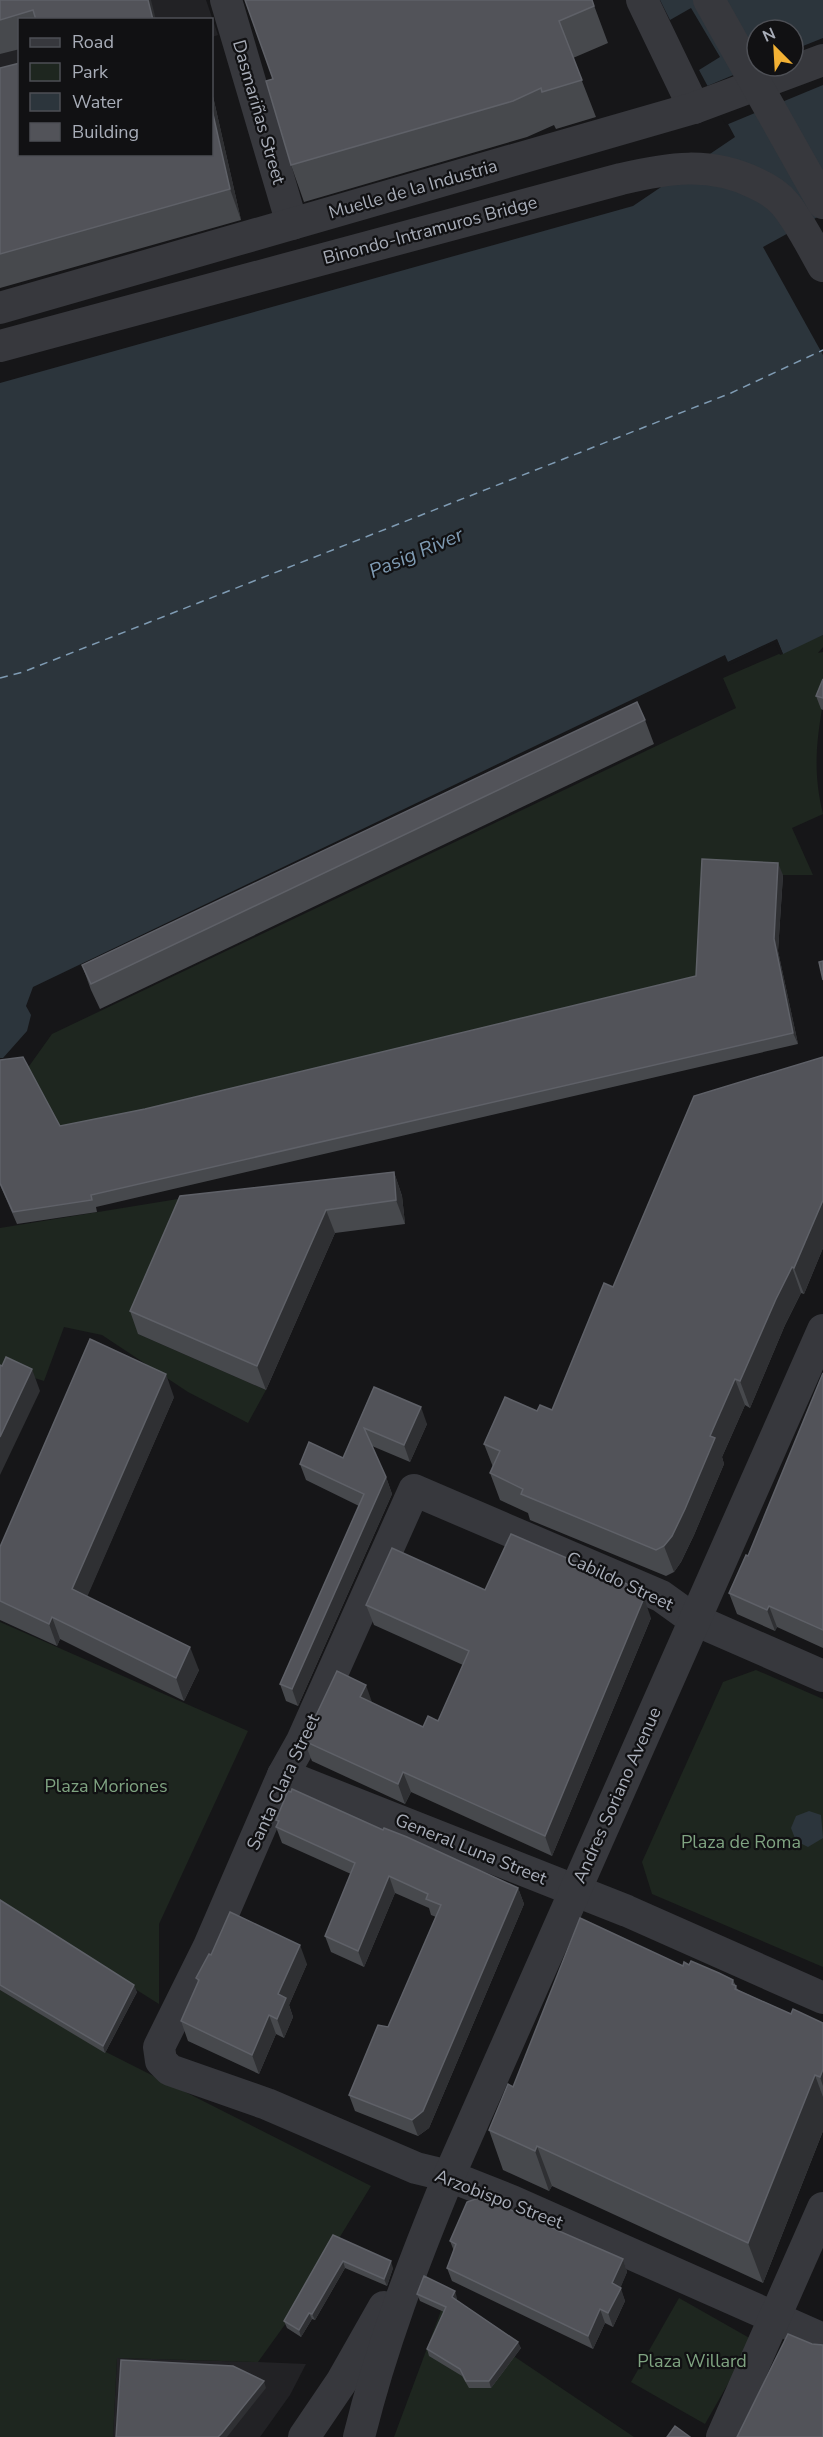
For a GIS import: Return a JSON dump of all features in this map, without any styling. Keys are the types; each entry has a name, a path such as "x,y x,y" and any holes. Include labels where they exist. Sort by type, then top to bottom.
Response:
{"street":[{"name":"Dasmariñas Street","path":"226,0 292,224"},
{"path":"642,0 707,103"},
{"path":"709,0 823,203"},
{"name":"Muelle de la Industria","path":"0,308 707,103 823,60"},
{"name":"Binondo-Intramuros Bridge","path":"0,346 598,185 678,167 700,167 725,171 776,195 801,226 823,266"},
{"name":"Andres Soriano Avenue","path":"359,2437 372,2387 414,2261 449,2176 693,1619 823,1330"},
{"name":"Cabildo Street","path":"414,1490 661,1596 693,1619 823,1676"},
{"name":"Santa Clara Street","path":"170,2070 161,2061 159,2047 209,1946 283,1775 302,1741 414,1490"},
{"name":"General Luna Street","path":"283,1775 575,1890 823,1998"},
{"name":"Arzobispo Street","path":"170,2070 267,2104 416,2168 449,2176 512,2201 823,2339"},
{"path":"722,2437 823,2208"},
{"name":"Andres Soriano Avenue","path":"304,2437 342,2381 397,2285 414,2261"}],"shaded area":[{"path":"0,0 206,0 212,18 18,18 18,92 0,97"},
{"path":"213,20 218,35 213,37"},
{"path":"117,2358 306,2364 290,2395 260,2437 113,2437"}],"green space":[{"path":"823,635 823,647 818,653 823,652 823,703 817,758 818,785 823,814 792,828 813,875 783,875 701,988 64,1138 27,1069 52,1034 736,708 723,678"},
{"path":"184,1198 138,1334 266,1390 248,1423 188,1392 102,1335 64,1327 44,1381 0,1367 0,1228"},
{"name":"Plaza Moriones","path":"0,1622 248,1731 159,1924 159,2004 0,1904"},
{"name":"Plaza de Roma","path":"756,1670 823,1699 823,1967 652,1894 642,1862 723,1682"},
{"path":"0,1990 106,2052 371,2186 294,2312 258,2362 117,2358 113,2437 0,2437"},
{"name":"Plaza Willard","path":"679,2298 753,2340 705,2424 631,2382"},
{"path":"442,2308 634,2437 394,2437"}],"water":[{"name":"Pasig River","path":"660,0 823,0 823,635 783,654 777,640 728,662 725,655 33,987 26,1006 31,1015 27,1031 3,1058 0,1058 0,383 633,206 735,137 699,70 720,57 691,8 670,20"},
{"path":"809,1811 821,1815 823,1838 808,1847 796,1841 791,1828 796,1816"}],"pier":[{"path":"823,38 823,85 726,125 705,87 745,70 745,78 805,78 805,45"},
{"path":"823,214 823,355 763,247"},
{"path":"777,639 783,654 780,655 775,643 729,665 728,662"}],"building":[{"path":"0,0 148,0 152,18 35,18 33,10 0,20"},
{"path":"245,0 592,0 594,6 559,21 582,80 542,92 541,88 513,101 291,165 266,81 273,79"},
{"path":"18,64 18,156 213,156 213,114 230,189 0,254 0,68"},
{"path":"823,679 823,698 816,696"},
{"path":"637,702 645,720 91,984 82,965"},
{"path":"702,859 778,863 774,939 793,1033 91,1195 92,1200 13,1212 0,1183 0,1060 23,1057 60,1126 145,1109 696,976"},
{"path":"823,961 823,980 819,962"},
{"path":"823,1057 823,1200 794,1268 792,1267 776,1299 740,1381 735,1379 710,1436 715,1438 685,1509 672,1536 664,1546 656,1550 521,1494 523,1489 490,1473 500,1451 484,1444 505,1397 537,1411 540,1405 552,1410 604,1283 613,1287 694,1096"},
{"path":"394,1172 396,1200 326,1210 257,1366 130,1311 180,1196"},
{"path":"90,1339 166,1374 72,1589 190,1647 176,1678 52,1617 49,1624 0,1601 0,1547"},
{"path":"6,1357 32,1369 0,1437 0,1365 2,1366"},
{"path":"823,1373 823,1630 769,1606 767,1610 729,1593 746,1555 748,1556"},
{"path":"374,1387 421,1407 404,1445 364,1428 386,1477 292,1689 280,1684 364,1494 300,1464 309,1442 343,1458"},
{"path":"511,1534 641,1590 644,1598 545,1836 403,1772 398,1784 304,1741 337,1671 366,1685 360,1697 423,1727 428,1716 438,1721 469,1651 366,1605 392,1548 485,1590"},
{"path":"292,1789 383,1830 384,1828 407,1837 518,1888 423,2111 412,2120 349,2095 378,2025 388,2027 441,1905 426,1899 428,1894 389,1876 358,1951 325,1936 355,1863 276,1827 279,1821 276,1820 288,1791 291,1792"},
{"path":"0,1900 134,1985 103,2046 0,1985"},
{"path":"230,1912 300,1945 278,1994 286,1998 277,2019 269,2015 252,2055 181,2021 199,1980 196,1978 209,1954 211,1955"},
{"path":"580,1918 683,1966 684,1962 689,1965 691,1961 719,1973 733,1980 732,1984 736,1986 735,1989 791,2014 793,2009 823,2023 823,2069 820,2077 815,2075 748,2243 537,2146 535,2151 489,2130 508,2084 513,2087"},
{"path":"481,2197 623,2259 612,2283 621,2288 608,2313 600,2309 588,2336 447,2268 456,2244 450,2241 467,2202"},
{"path":"333,2235 391,2261 384,2279 343,2261 312,2314 309,2313 299,2330 284,2321"},
{"path":"424,2276 455,2291 452,2297 518,2342 489,2381 466,2381 460,2369 427,2349 446,2307 417,2294"},
{"path":"788,2334 812,2344 823,2345 823,2437 737,2437"},
{"path":"121,2360 233,2366 264,2381 218,2437 116,2437"},
{"path":"675,2426 690,2437 667,2437"}],"ferry route":[{"path":"0,678 23,672 731,393 823,350"}]}
